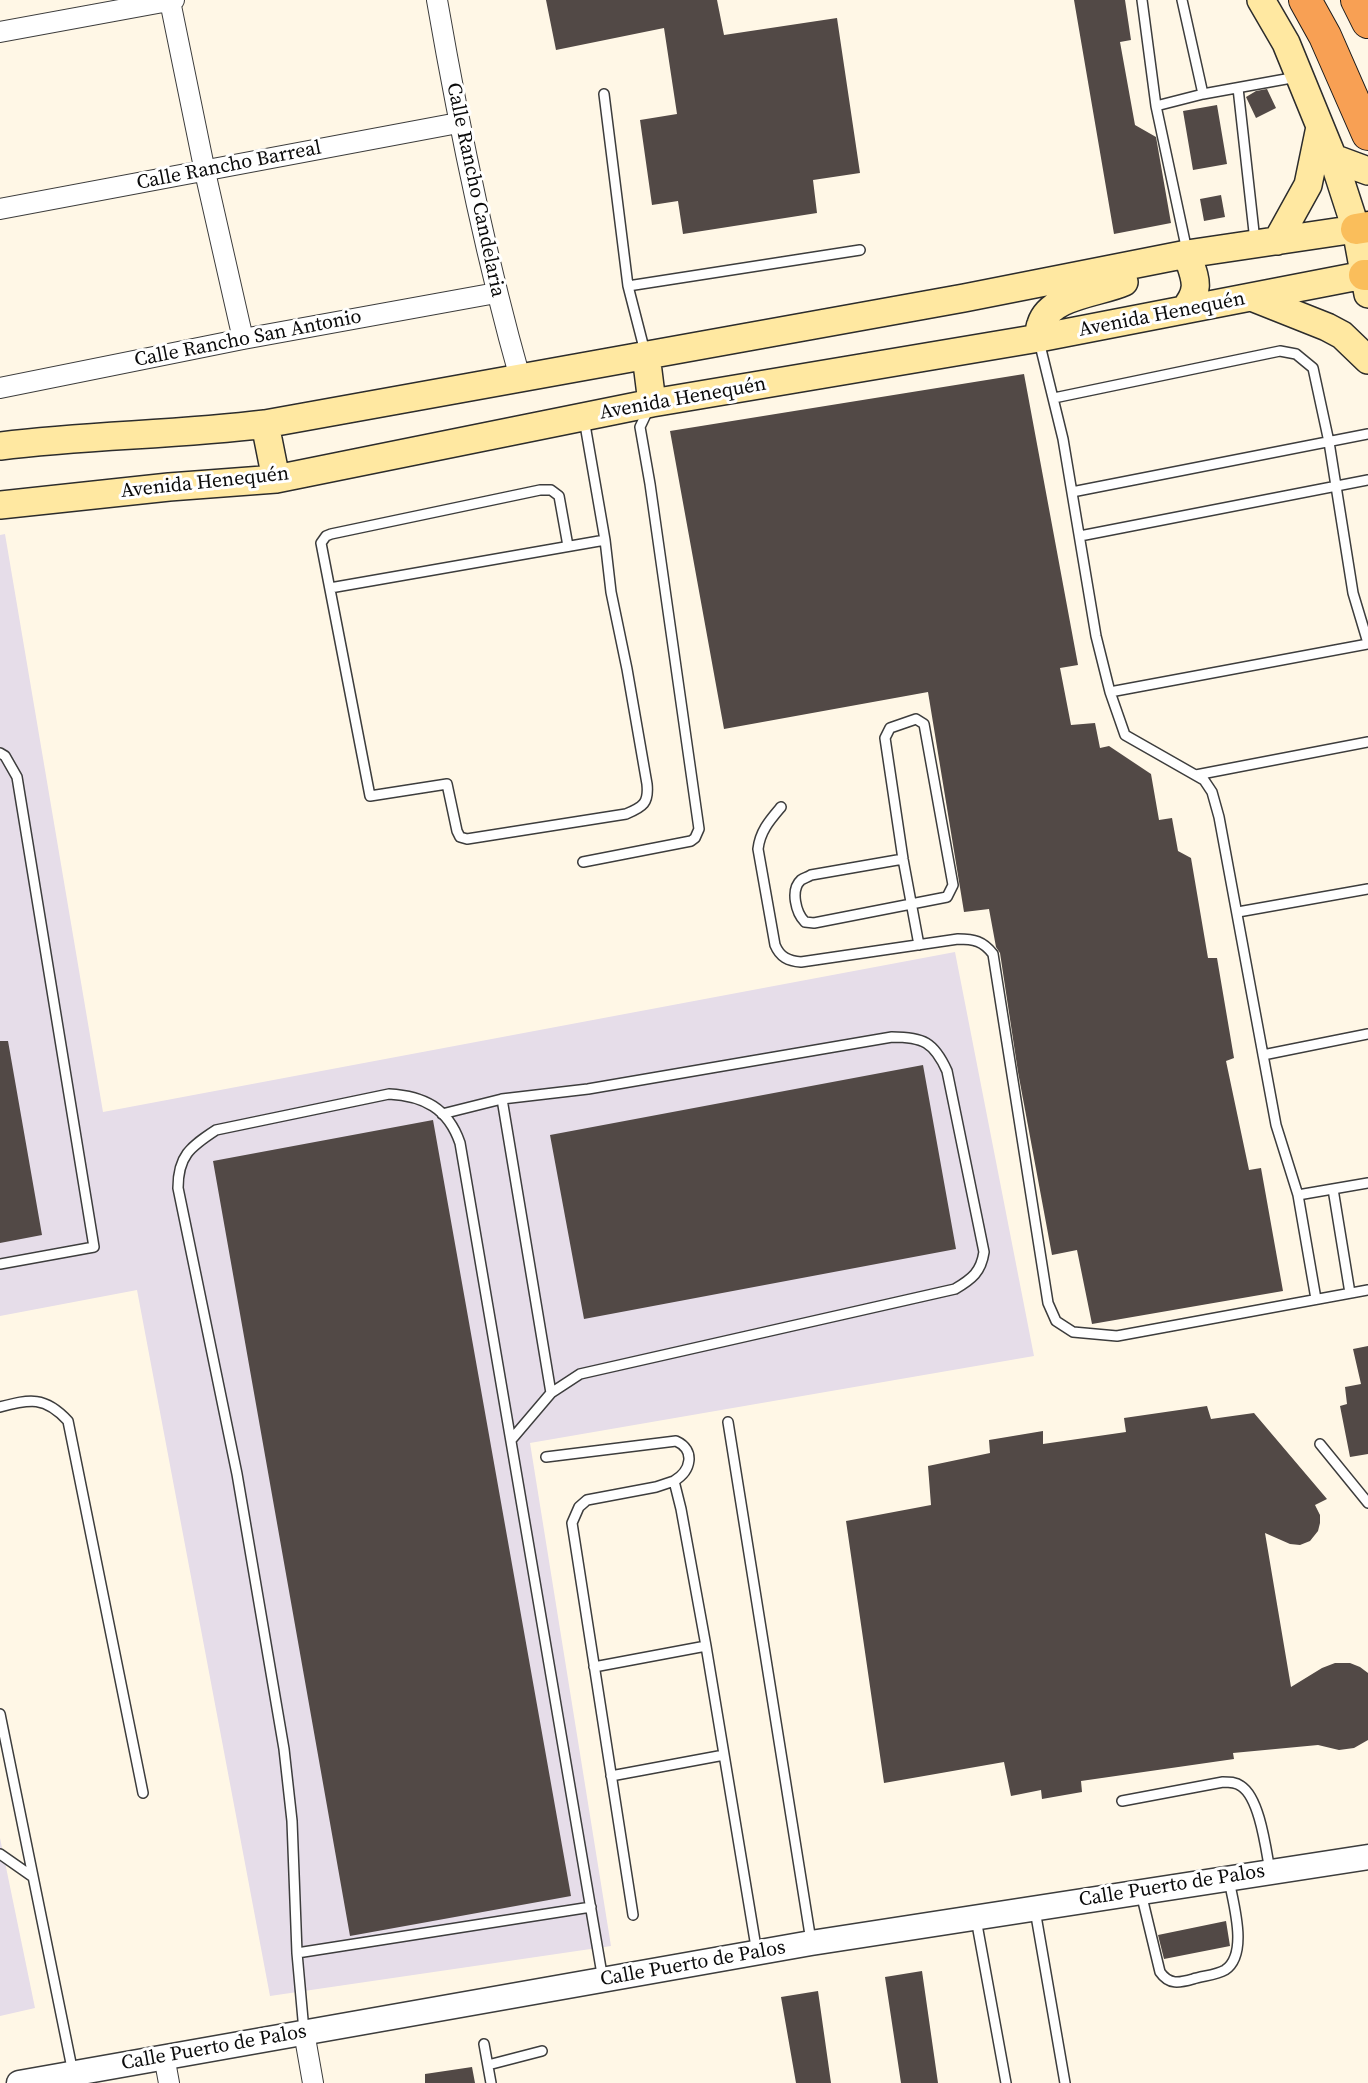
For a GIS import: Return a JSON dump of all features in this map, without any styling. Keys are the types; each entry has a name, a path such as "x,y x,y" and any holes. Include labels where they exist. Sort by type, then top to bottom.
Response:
{"highway":[{"path":"1305,0 1325,36 1368,134"},
{"path":"1357,0 1368,22"}],"main road":[{"path":"1262,0 1286,43 1362,228 1367,281"},
{"path":"1266,242 1308,185 1320,127"},
{"path":"1333,158 1368,171"},
{"path":"0,446 73,438 215,430 265,424 964,298 1187,254 1362,228"},
{"path":"1184,310 1196,291 1196,282 1187,254"},
{"path":"1039,338 1041,324 1052,308 1064,301 1127,281 1151,262"},
{"name":"Avenida Henequén","path":"0,505 169,487 276,479 652,403 1039,338 1254,298 1367,281"},
{"path":"1254,298 1342,335 1368,360"},
{"path":"646,355 652,403"},
{"path":"265,424 276,479"}],"street":[{"path":"0,32 172,0 205,172 243,339"},
{"name":"Calle Rancho Candelaria","path":"437,0 458,123 496,293 520,378"},
{"name":"Calle Rancho Barreal","path":"0,210 458,123"},
{"name":"Calle Rancho San Antonio","path":"0,388 243,339 496,293"},
{"name":"Calle Puerto de Palos","path":"27,2082 811,1943 1368,1857"},
{"path":"304,2032 313,2083"},
{"path":"164,2056 169,2083"}],"lane":[{"path":"1142,0 1156,106 1187,254"},
{"path":"1182,0 1203,94"},
{"path":"1156,106 1203,94 1300,77"},
{"path":"1238,88 1266,242"},
{"path":"604,94 628,286 646,355"},
{"path":"628,286 860,250"},
{"path":"1039,338 1054,398 1072,492 1096,636 1110,692 1125,735 1196,775 1212,792 1238,912 1276,1125 1298,1195 1316,1299"},
{"path":"1054,398 1280,351 1296,354 1313,368 1329,442 1353,593 1368,643 1110,692"},
{"path":"583,862 691,841 699,829 640,427 652,403"},
{"path":"568,546 559,496 551,490 540,490 326,536 321,543 370,796 447,784 457,831 460,837 467,839 626,814 639,809 648,795 627,669 611,592 605,540 583,417"},
{"path":"1072,492 1368,434"},
{"path":"1080,536 1368,480"},
{"path":"330,588 605,540"},
{"path":"903,859 811,875 801,880 795,890 799,915 805,922 813,923 912,903 947,897 953,885 924,724 913,719 890,728 885,738 903,859 912,903 919,945"},
{"path":"1196,775 1368,742"},
{"path":"0,753 5,756 17,777 94,1247 0,1264"},
{"path":"781,807 759,838 758,849 775,945 779,954 792,961 801,962 974,939 993,954 1048,1303 1056,1321 1073,1332 1117,1336 1368,1290"},
{"path":"1238,912 1368,889"},
{"path":"1263,1054 1368,1034"},
{"path":"442,1114 502,1099 588,1089 892,1037 921,1039 932,1046 942,1058 947,1071 984,1252 977,1274 955,1289 580,1374 551,1393 511,1440"},
{"path":"304,2032 297,1953 292,1821 284,1749 237,1474 178,1188 178,1173 184,1155 197,1142 216,1130 389,1094 410,1096 429,1102 454,1128 460,1143 603,1980"},
{"path":"502,1099 551,1393"},
{"path":"1298,1195 1368,1183"},
{"path":"1333,1189 1350,1293"},
{"path":"0,1407 27,1400 40,1401 50,1404 68,1420 143,1793"},
{"path":"728,1422 811,1943"},
{"path":"546,1457 676,1441 687,1448 690,1455 684,1473 674,1481 656,1487 587,1500 575,1514 572,1531 633,1915"},
{"path":"1320,1444 1368,1503"},
{"path":"674,1481 706,1646 757,1953"},
{"path":"594,1667 706,1646"},
{"path":"0,1714 73,2073"},
{"path":"611,1776 724,1755"},
{"path":"1122,1801 1223,1782 1232,1782 1242,1786 1248,1792 1260,1818 1270,1871"},
{"path":"0,1854 33,1877"},
{"path":"1141,1891 1160,1972 1164,1978 1177,1983 1224,1970 1235,1957 1239,1944 1229,1878"},
{"path":"297,1953 591,1907"},
{"path":"1035,1908 1065,2083"},
{"path":"975,1917 1006,2083"},
{"path":"484,2044 491,2083"},
{"path":"488,2066 542,2051"}],"shaded area":[{"path":"5,534 103,1112 955,952 1034,1356 530,1443 611,1946 270,1996 137,1290 0,1316 0,535"},
{"path":"0,1838 35,2008 0,2016"}],"building":[{"path":"546,0 717,0 724,35 837,18 860,173 813,180 817,213 683,234 678,201 652,205 640,120 677,114 664,28 556,50"},
{"path":"1074,0 1125,0 1131,40 1120,42 1135,125 1156,137 1171,223 1114,234"},
{"path":"1267,89 1276,108 1256,118 1246,97 1256,91"},
{"path":"1217,105 1227,164 1193,170 1183,111"},
{"path":"1221,195 1225,217 1204,221 1200,199"},
{"path":"1024,374 1078,665 1060,668 1071,725 1095,723 1100,748 1109,746 1151,774 1159,820 1172,818 1178,851 1191,858 1208,958 1217,958 1234,1058 1226,1061 1249,1170 1261,1168 1283,1291 1092,1324 1077,1250 1052,1255 1018,1072 1000,953 996,947 989,909 964,912 928,692 724,729 670,431"},
{"path":"0,1041 8,1041 42,1235 0,1243"},
{"path":"923,1065 956,1249 584,1319 550,1135"},
{"path":"433,1120 571,1896 350,1936 213,1161"},
{"path":"1368,1346 1368,1454 1350,1457 1340,1406 1347,1404 1345,1387 1361,1384 1353,1349"},
{"path":"1207,1406 1211,1419 1254,1413 1327,1499 1315,1505 1320,1515 1320,1523 1318,1531 1310,1541 1300,1545 1290,1544 1265,1533 1291,1687 1322,1668 1335,1663 1350,1663 1360,1667 1368,1673 1368,1740 1354,1748 1339,1750 1318,1745 1233,1753 1234,1759 1081,1781 1082,1792 1042,1799 1041,1790 1011,1796 1004,1762 884,1783 846,1521 931,1505 928,1466 990,1453 989,1440 1043,1431 1043,1444 1126,1432 1124,1418"},
{"path":"1226,1921 1230,1946 1164,1959 1158,1935"},
{"path":"922,1971 938,2083 901,2083 885,1977"},
{"path":"818,1991 831,2083 796,2083 781,1997"},
{"path":"472,2067 475,2083 425,2083 425,2074"}]}
